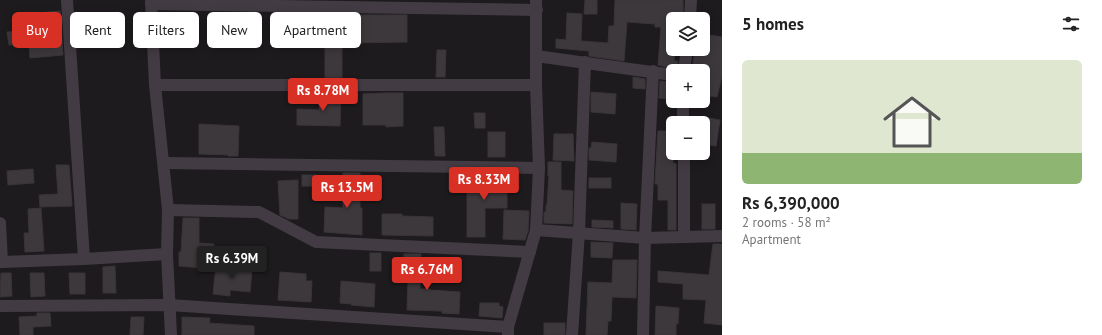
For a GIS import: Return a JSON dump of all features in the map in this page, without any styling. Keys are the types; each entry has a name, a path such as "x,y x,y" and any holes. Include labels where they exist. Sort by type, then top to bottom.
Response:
{"street":[{"path":"67,0 84,260"},
{"path":"690,12 691,0"},
{"path":"0,306 168,305 508,331 536,230 539,168 536,85 536,5 151,2 155,85 168,210 168,305 171,335"},
{"path":"536,56 666,74"},
{"path":"572,335 579,232 585,62"},
{"path":"643,335 644,238 653,71"},
{"path":"155,85 536,85"},
{"path":"684,160 684,236"},
{"path":"164,163 539,168"},
{"path":"168,210 259,212 316,242 530,252"},
{"path":"0,223 1,262 84,260 167,254"},
{"path":"536,230 644,238 722,236"}],"building":[{"path":"585,0 597,0 597,14 584,14"},
{"path":"615,0 683,0 683,12 666,12 666,56 674,56 674,61 678,61 678,64 666,64 666,67 658,65 661,27 655,27 655,24 627,22 624,61 589,56 589,51 556,48 556,39 566,40 567,13 582,14 581,41 608,43 609,26 614,26"},
{"path":"361,15 407,15 407,42 361,43"},
{"path":"7,32 12,32 12,45 9,45"},
{"path":"710,35 722,37 722,76 717,97 710,96 710,64 693,64 694,56 710,56"},
{"path":"62,40 63,55 30,58 29,48 62,48"},
{"path":"325,48 342,48 342,78 325,78"},
{"path":"437,50 446,50 445,77 436,77"},
{"path":"633,77 645,79 645,89 633,88"},
{"path":"660,81 666,81 666,99 659,98"},
{"path":"326,92 341,92 340,126 297,125 297,109 319,110 320,95 326,95"},
{"path":"591,92 616,94 615,114 591,112"},
{"path":"403,93 403,126 386,127 386,125 363,125 363,94"},
{"path":"474,113 485,113 485,128 475,128"},
{"path":"710,118 720,120 716,146 710,145"},
{"path":"199,124 239,126 238,156 199,154"},
{"path":"434,127 444,127 445,156 435,156"},
{"path":"658,131 666,131 666,160 673,160 673,163 676,164 676,230 668,230 668,200 658,200 658,184 655,184"},
{"path":"488,132 505,132 505,157 488,157"},
{"path":"554,134 573,134 574,161 553,160"},
{"path":"592,142 617,144 616,162 589,160 589,148 591,148"},
{"path":"548,162 561,162 561,190 573,191 572,224 544,223 549,176"},
{"path":"56,165 69,165 72,206 40,207 39,195 58,194"},
{"path":"33,169 34,183 8,185 7,171"},
{"path":"343,173 360,173 362,235 324,232 325,207 343,208"},
{"path":"302,175 317,175 317,186 302,186"},
{"path":"497,175 507,175 507,208 485,208 485,237 467,237 467,177 497,177"},
{"path":"589,178 611,178 611,188 589,188"},
{"path":"298,180 298,219 289,219 280,215 278,181"},
{"path":"621,203 637,204 636,230 621,229"},
{"path":"702,204 715,204 715,229 702,229"},
{"path":"41,208 44,251 25,252 24,233 29,233 28,209"},
{"path":"504,210 529,211 528,231 525,240 503,239"},
{"path":"382,214 433,217 433,236 382,235"},
{"path":"183,218 199,218 199,243 214,244 213,269 179,266"},
{"path":"592,220 613,221 613,228 592,227"},
{"path":"591,242 613,243 612,258 591,257"},
{"path":"713,244 722,244 722,325 704,323 706,300 683,299 683,284 658,282 658,271 709,275"},
{"path":"370,253 381,253 381,271 370,271"},
{"path":"404,254 421,254 420,289 460,292 459,314 442,313 442,311 407,310 408,281 403,281"},
{"path":"613,260 637,260 636,298 612,297 611,321 608,321 607,335 586,335 588,282 612,283"},
{"path":"216,265 252,270 250,292 230,290 230,296 213,294"},
{"path":"115,266 116,293 103,293 103,267"},
{"path":"280,272 306,274 306,281 312,281 311,302 278,300"},
{"path":"1,273 11,273 12,296 0,297"},
{"path":"30,273 44,273 45,296 31,297"},
{"path":"69,273 85,273 85,294 70,294"},
{"path":"341,281 375,284 374,307 340,303"},
{"path":"480,303 499,303 499,306 503,307 502,318 479,316"},
{"path":"656,306 679,308 678,324 676,323 676,335 655,335"},
{"path":"37,313 50,313 51,326 33,327 33,335 20,335 19,317 37,316"},
{"path":"131,317 144,317 143,335 130,335"},
{"path":"182,317 210,318 209,323 254,326 254,335 182,335"},
{"path":"544,323 565,323 565,335 544,335"}]}
